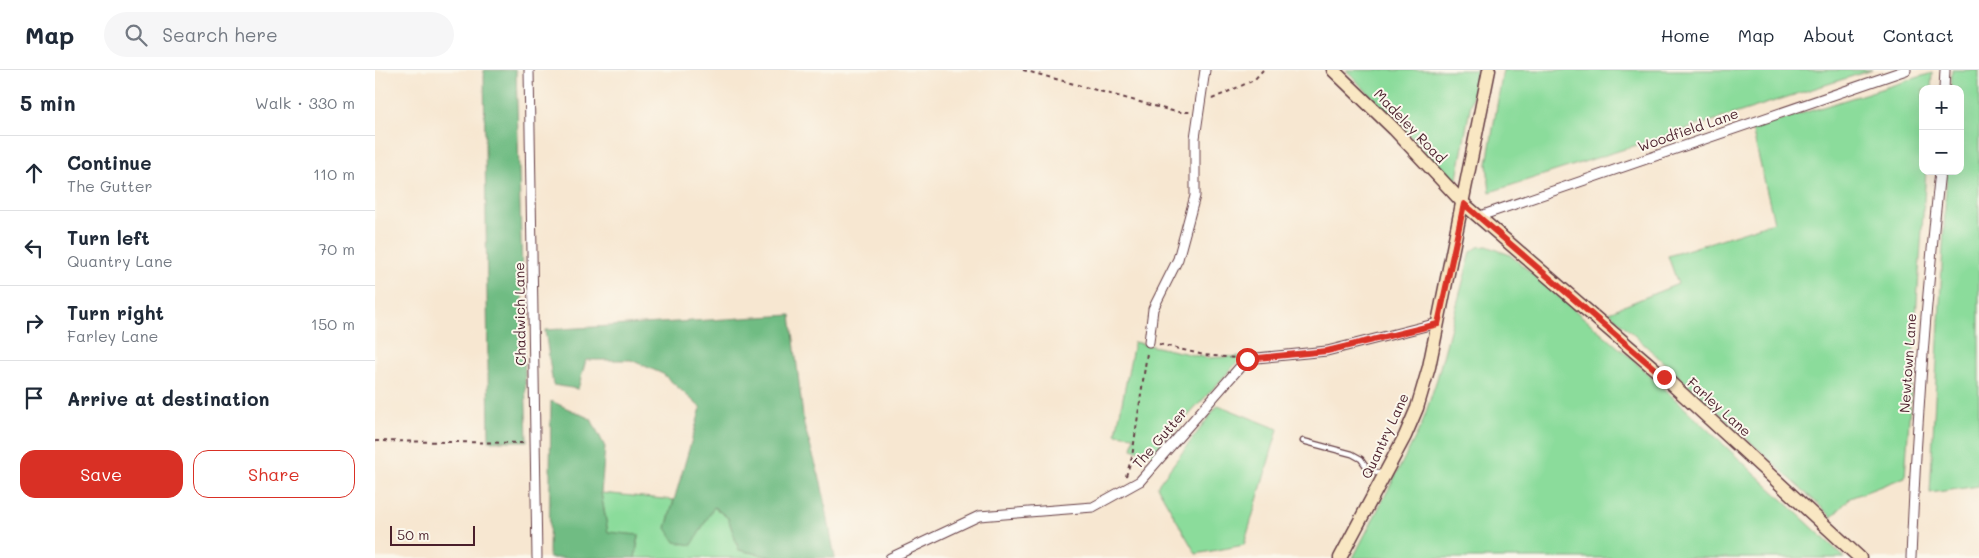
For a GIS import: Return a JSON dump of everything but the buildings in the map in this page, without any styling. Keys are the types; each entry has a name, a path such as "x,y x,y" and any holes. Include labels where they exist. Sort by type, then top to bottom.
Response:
{"street":[{"name":"Chadwich Lane","path":"529,70 537,558"},
{"path":"1149,342 1153,309 1178,259 1195,196 1195,138 1205,70"},
{"name":"Madeley Road","path":"1333,70 1394,129 1464,204"},
{"name":"Quantry Lane","path":"1340,558 1417,408 1438,324 1464,204 1489,70"},
{"name":"Woodfield Lane","path":"1480,216 1906,70"},
{"path":"1944,85 1945,70"},
{"name":"Newtown Lane","path":"1911,558 1915,442 1927,294 1940,175"},
{"name":"Farley Lane","path":"1464,204 1664,377 1860,558"},
{"path":"1251,359 1327,351 1438,324"},
{"name":"The Gutter","path":"890,558 979,516 1093,507 1124,490 1140,481 1247,359 1251,359"}],"lane":[{"path":"1303,441 1352,454 1361,458 1368,468 1384,474"}],"path":[{"path":"1023,70 1177,112 1195,112 1199,105 1255,80 1263,70"},
{"path":"1124,490 1138,420 1149,342 1204,355 1251,359"},
{"path":"375,441 536,443"}],"green space":[{"path":"484,70 516,70 527,441 489,441"},
{"path":"1346,70 1477,70 1456,184"},
{"path":"1503,70 1872,70 1490,192 1487,164"},
{"path":"1952,70 1979,70 1979,486 1930,493 1947,175 1964,175 1964,85 1951,85"},
{"path":"1932,73 1931,85 1919,85 1919,175 1926,175 1905,477 1850,498 1832,517 1609,312 1678,284 1668,256 1774,222 1752,129"},
{"path":"1487,246 1510,255 1632,359 1845,558 1353,558 1422,424 1437,379 1471,252 1478,247"},
{"path":"791,315 804,425 821,482 835,558 776,558 739,550 728,518 714,507 692,545 675,542 666,528 701,408 663,374 631,360 586,360 578,389 553,385 545,330"},
{"path":"1134,342 1207,358 1243,356 1153,454 1132,449 1134,436 1116,434"},
{"path":"551,401 591,419 605,447 601,493 608,532 639,535 635,558 549,558"},
{"path":"1218,405 1278,429 1244,545 1196,554 1157,486"},
{"path":"601,493 674,500 666,528 714,507 728,518 739,550 776,558 635,558 639,535 608,533"}],"route":[{"path":"1247,359 1327,351 1438,324 1464,204 1664,377"}]}
